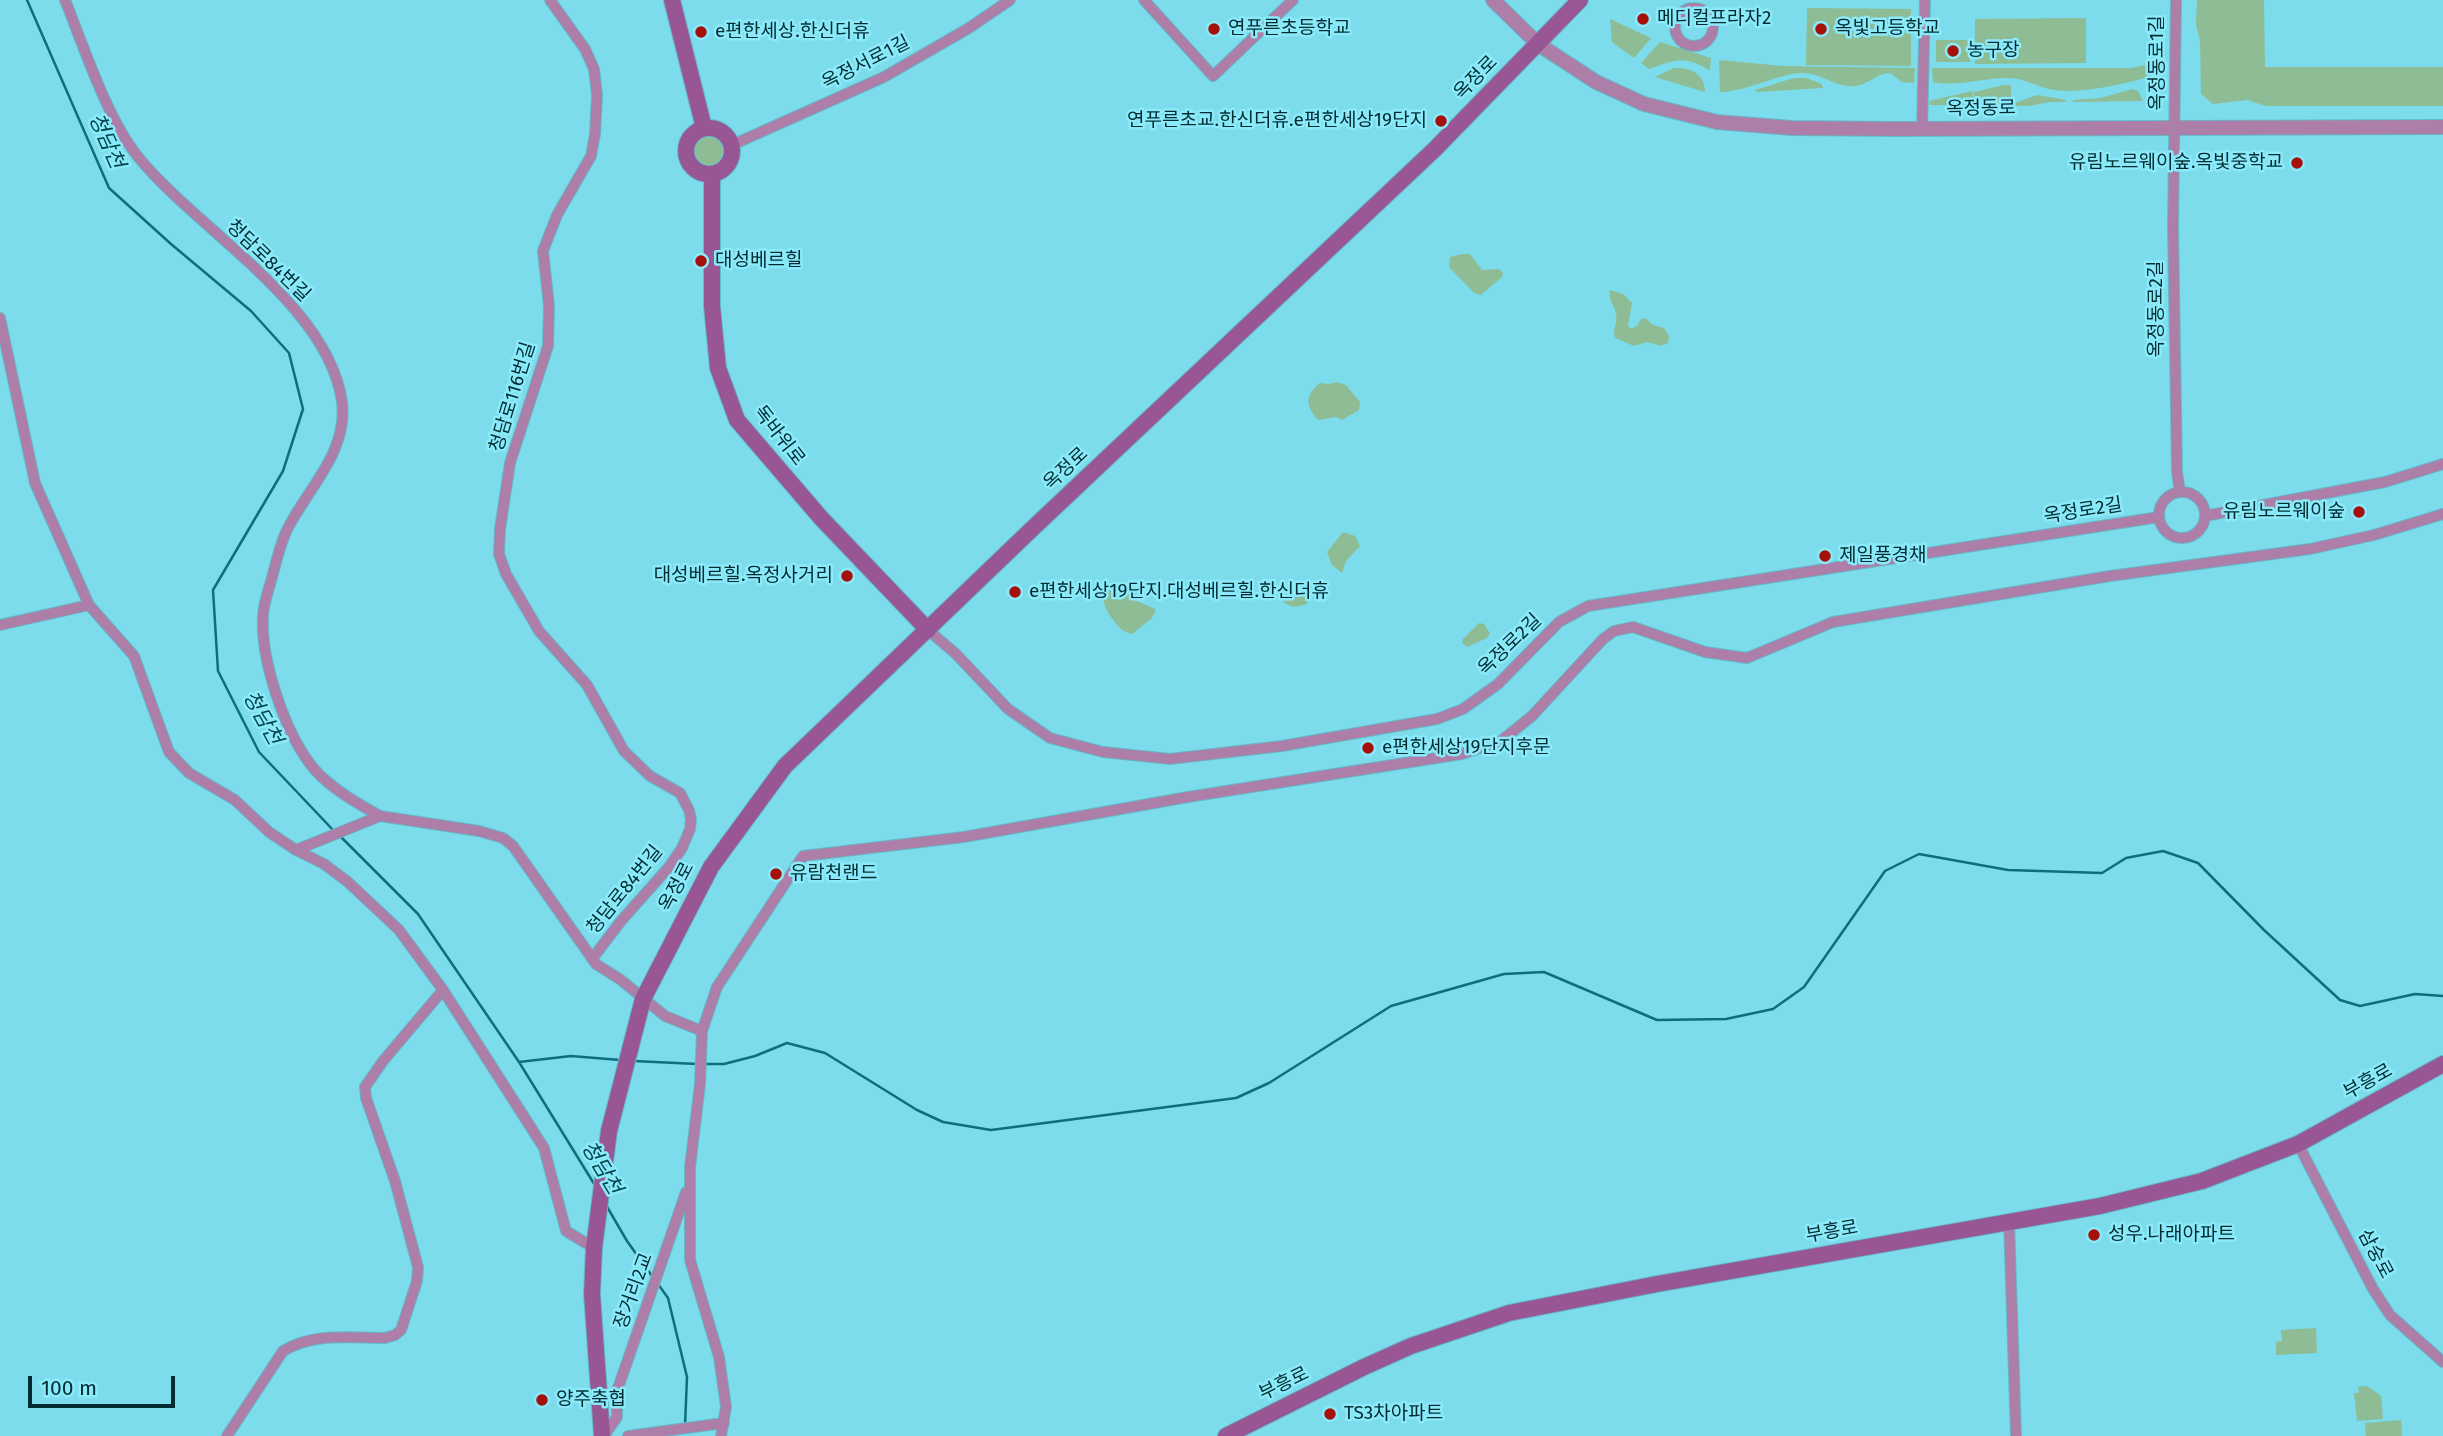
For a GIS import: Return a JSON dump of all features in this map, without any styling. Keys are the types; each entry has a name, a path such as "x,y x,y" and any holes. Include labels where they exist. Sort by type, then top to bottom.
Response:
{"main road":[{"path":"672,0 704,128"},
{"name":"옥정로","path":"595,1242 602,1169 641,1005 711,867 785,766 1034,527 1436,149 1580,0"},
{"path":"704,128 724,133 732,145 733,153 726,168 712,175 696,171 685,151 691,136 704,128"},
{"name":"독바위로","path":"712,175 712,306 719,368 737,420 821,519 929,630"},
{"name":"부흥로","path":"1226,1436 1411,1346 1509,1313 1657,1284 2100,1206 2202,1181 2298,1144 2443,1064"},
{"path":"595,1242 592,1294 603,1436"}],"street":[{"name":"청담로84번길","path":"65,0 96,76 131,147 179,201 283,296 317,340 336,380 342,404 340,432 326,469 287,528 264,607 265,649 270,675 278,699 305,756 322,777 375,818 479,831 503,838 521,857 592,959 605,972 621,980 641,1005 702,1036"},
{"name":"청담로116번길","path":"499,536 510,463 548,346 549,306 542,251 557,215 591,156 596,134 596,79 590,58 550,0"},
{"name":"옥정서로1길","path":"732,145 884,77 969,28 1010,0"},
{"path":"1144,0 1213,76 1293,0"},
{"name":"옥정동로","path":"1493,0 1538,44 1595,82 1644,104 1717,122 1792,128 2443,127"},
{"path":"1693,0 1677,18 1675,30 1688,46 1700,46 1707,43 1711,37 1713,23 1708,0"},
{"path":"1922,128 1925,0"},
{"name":"옥정동로1길","path":"2176,0 2176,126"},
{"path":"1681,13 1698,8 1709,14 1713,23"},
{"name":"옥정동로2길","path":"2176,126 2174,339 2177,472 2180,492"},
{"path":"0,318 34,483 89,605 134,656 169,752 189,773 235,800 269,832 324,864 368,899 399,930 443,990 544,1148 566,1231 595,1242"},
{"path":"2205,516 2385,482 2443,464"},
{"path":"2180,492 2188,492 2201,501 2205,516 2200,531 2178,538 2165,531 2158,517 2167,497 2180,492"},
{"path":"721,1436 718,1424 726,1407 719,1357 690,1260 690,1181 702,1036 717,987 803,856 964,837 1188,797 1462,754 1500,741 1532,716 1603,639 1614,631 1633,628 1706,652 1746,658 1833,622 2110,576 2310,549 2374,535 2443,514"},
{"name":"옥정로2길","path":"929,630 956,653 1008,709 1050,738 1103,752 1170,759 1282,746 1437,719 1463,709 1498,684 1559,622 1588,606 2158,517"},
{"name":"청담로84번길","path":"499,536 499,554 506,574 539,631 587,685 618,742 630,758 650,776 680,793 689,810 690,829 682,848 592,959"},
{"path":"0,625 89,605"},
{"path":"296,850 375,818"},
{"path":"227,1436 283,1351 312,1338 386,1338 401,1330 417,1281 418,1267 395,1181 366,1098 366,1087 383,1061 443,990"},
{"name":"삼숭로","path":"2298,1144 2373,1289 2390,1315 2443,1362"},
{"name":"장거리2교","path":"603,1436 617,1417 617,1391 690,1181"},
{"path":"2009,1222 2016,1436"},
{"path":"628,1436 718,1424"}],"green space":[{"path":"2197,0 2264,0 2265,67 2443,67 2443,106 2266,106 2247,100 2213,104 2201,94"},
{"path":"1807,8 1911,9 1911,66 1806,65"},
{"path":"2086,18 2086,63 1975,64 1975,19"},
{"path":"1610,19 1651,38 1634,58 1612,42"},
{"name":"농구장","path":"1936,40 1970,40 1970,62 1936,62"},
{"path":"1660,42 1711,58 1710,71 1680,60 1649,69 1641,63"},
{"path":"1719,60 1783,66 1915,68 1914,83 1902,82 1890,73 1860,85 1844,86 1816,75 1801,73 1720,92"},
{"path":"2152,64 2151,76 2103,88 2077,91 2049,89 2008,78 1933,82 1932,68 2131,68"},
{"path":"1674,68 1686,69 1700,76 1705,92 1655,77"},
{"path":"1794,78 1806,78 1822,84 1823,88 1755,90"},
{"path":"2011,85 2011,102 1988,102 2015,103 2037,95 2066,100 2029,106 1930,105 1929,101 1972,91 1974,99 1980,101 1974,97 1974,92"},
{"path":"2133,89 2138,91 2143,101 2073,102 2073,100 2100,98"},
{"path":"709,137 719,141 723,151 719,161 709,165 699,161 695,151 699,141"},
{"path":"1470,254 1482,270 1499,269 1503,273 1502,277 1481,295 1474,293 1449,267 1450,257"},
{"path":"1610,290 1623,294 1632,303 1628,325 1631,329 1645,318 1653,325 1664,328 1669,336 1668,343 1661,346 1647,342 1634,346 1615,338 1616,317"},
{"path":"1337,382 1346,385 1360,402 1359,410 1342,420 1336,417 1318,420 1309,406 1311,392 1320,383"},
{"path":"1343,532 1355,536 1360,546 1346,561 1342,573 1332,565 1327,552"},
{"path":"1123,581 1131,585 1136,592 1136,600 1156,610 1152,618 1132,634 1118,626 1104,603 1106,593"},
{"path":"1292,588 1296,588 1309,599 1307,604 1294,607 1284,603 1283,598"},
{"path":"1479,623 1484,624 1490,633 1487,638 1467,647 1462,643 1463,639"},
{"path":"2316,1328 2317,1353 2276,1355 2276,1342 2282,1341 2281,1330"},
{"path":"2367,1386 2381,1396 2383,1419 2357,1421 2354,1393 2359,1393 2358,1387"},
{"path":"2401,1420 2402,1436 2366,1436 2365,1423"}],"waterway":[{"name":"청담천","path":"27,0 109,188 251,311 289,353 303,409 283,471 213,590 218,671 259,752 334,831"},
{"name":"청담천","path":"339,835 418,914 519,1062 596,1187"},
{"path":"704,1064 724,1064 755,1056 787,1043 825,1053 917,1110 943,1122 991,1130 1236,1098 1269,1083 1391,1006 1504,974 1544,972 1657,1020 1726,1019 1773,1009 1804,987 1885,871 1919,854 2008,870 2102,873 2126,858 2163,851 2198,863 2264,930 2340,1000 2360,1006 2415,994 2443,996"},
{"path":"519,1062 571,1056 620,1060"},
{"path":"634,1061 697,1064"},
{"name":"청담천","path":"606,1205 652,1276"},
{"name":"청담천","path":"658,1284 668,1298 687,1377 685,1426"}],"place":[{"name":"메디컬프라자2","path":"1643,19"},
{"name":"연푸른초등학교","path":"1214,29"},
{"name":"옥빛고등학교","path":"1821,29"},
{"name":"e편한세상.한신더휴","path":"701,32"},
{"name":"농구장","path":"1953,51"},
{"name":"연푸른초교.한신더휴.e편한세상19단지","path":"1441,121"},
{"name":"유림노르웨이숲.옥빛중학교","path":"2297,163"},
{"name":"대성베르힐","path":"701,261"},
{"name":"유림노르웨이숲","path":"2359,512"},
{"name":"제일풍경채","path":"1825,556"},
{"name":"대성베르힐.옥정사거리","path":"847,576"},
{"name":"e편한세상19단지.대성베르힐.한신더휴","path":"1015,592"},
{"name":"e편한세상19단지후문","path":"1368,748"},
{"name":"유람천랜드","path":"776,874"},
{"name":"성우.나래아파트","path":"2094,1235"},
{"name":"양주축협","path":"542,1400"},
{"name":"TS3차아파트","path":"1330,1414"}]}
